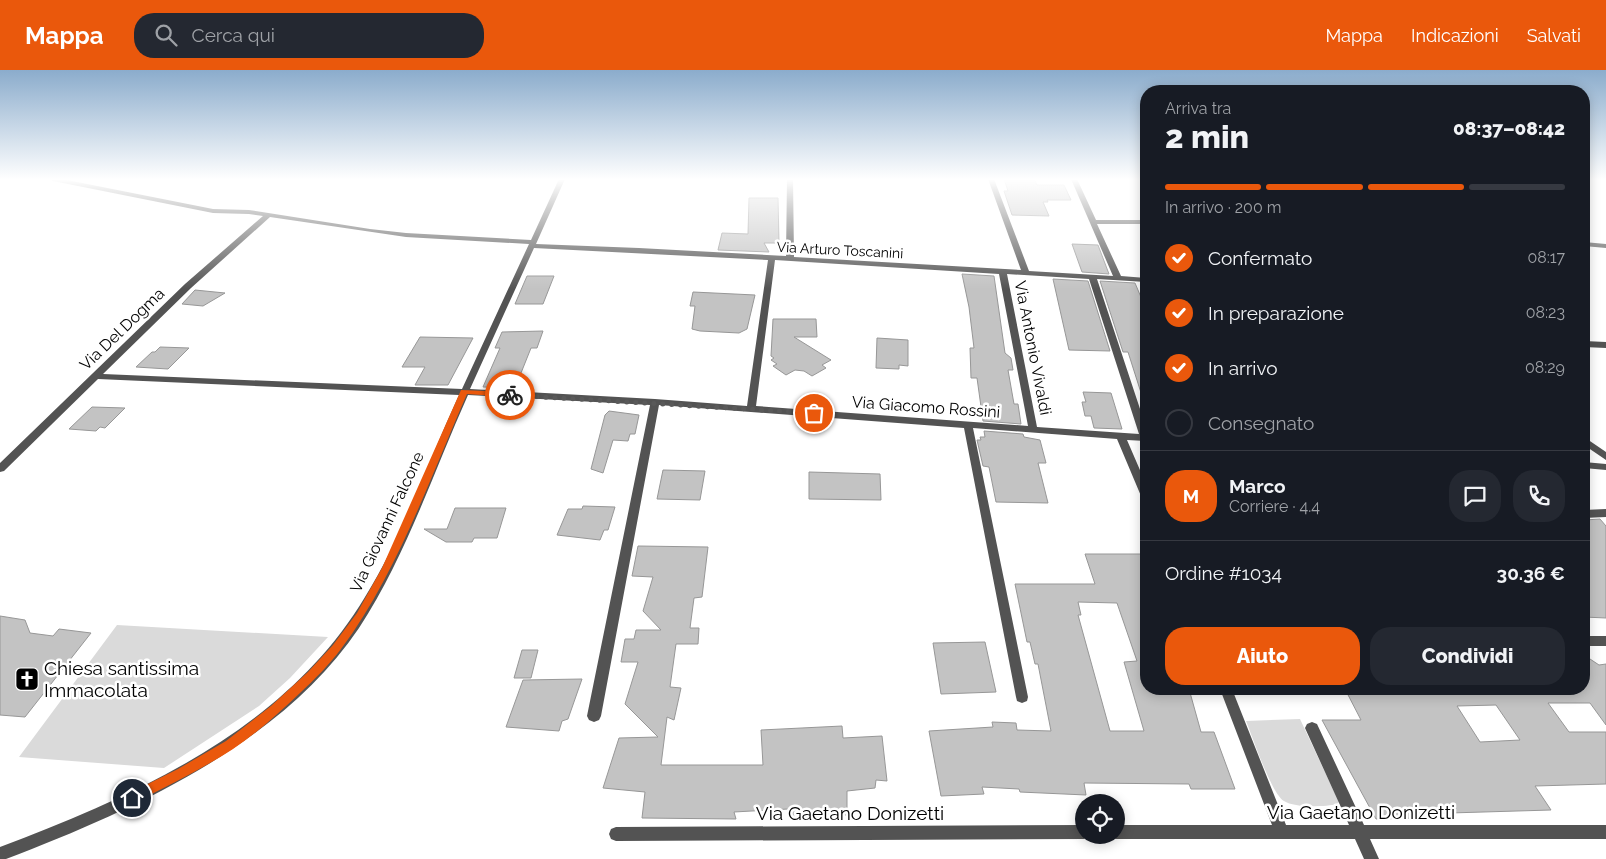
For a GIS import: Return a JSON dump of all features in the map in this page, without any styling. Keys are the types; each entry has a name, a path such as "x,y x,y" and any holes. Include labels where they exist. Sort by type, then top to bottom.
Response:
{"street":[{"name":"Via Del Dogma","path":"0,469 188,286 268,216"},
{"name":"Via Arturo Toscanini","path":"274,216 370,231 534,244 1140,280"},
{"name":"Via Giovanni Falcone","path":"0,854 44,838 106,810 182,772 230,745 275,710 312,676 337,648 360,615 386,569 464,392 546,216"},
{"path":"790,216 790,259"},
{"path":"1005,216 1026,274"},
{"path":"1090,216 1118,279"},
{"path":"1093,222 1140,222"},
{"path":"1590,245 1606,246"},
{"path":"751,408 772,258"},
{"name":"Via Antonio Vivaldi","path":"1003,272 1032,430"},
{"path":"1092,278 1140,423"},
{"path":"1590,344 1606,345"},
{"name":"Via Giacomo Rossini","path":"95,376 655,402 1140,438"},
{"path":"594,716 655,402"},
{"path":"968,426 1022,697"},
{"path":"1122,436 1140,481"},
{"path":"1590,444 1606,456"},
{"path":"1590,466 1606,467"},
{"path":"1590,514 1606,514"},
{"path":"1590,641 1606,641"},
{"path":"1228,695 1282,832"},
{"path":"1312,728 1372,859"},
{"name":"Via Gaetano Donizetti","path":"616,834 1075,832"},
{"name":"Via Gaetano Donizetti","path":"1125,832 1606,832"}],"shaded area":[{"path":"117,625 328,637 290,678 259,706 164,768 19,757"},
{"path":"1300,719 1339,802 1337,804 1302,806 1284,801 1268,777 1246,721"}],"building":[{"path":"749,216 778,216 779,243 764,243 769,252 718,250 722,233 748,234"},
{"path":"1072,244 1098,245 1109,274 1082,272"},
{"path":"962,274 994,276 1005,353 1011,358 1013,370 1008,370 1014,404 1018,404 1021,424 983,421 977,378 971,378 970,348 974,348 969,307"},
{"path":"527,276 554,276 543,304 515,304"},
{"path":"1053,279 1088,281 1110,351 1069,350"},
{"path":"1100,281 1135,283 1140,295 1140,390 1128,352 1123,352"},
{"path":"195,290 225,293 203,306 182,304"},
{"path":"693,292 755,295 747,329 739,333 692,329 695,306 690,306"},
{"path":"773,319 816,319 817,337 794,337 831,360 822,365 826,368 812,376 804,371 795,370 786,375 773,366 777,364 771,360 774,358 771,356"},
{"path":"543,331 537,348 531,348 515,388 483,387 500,348 495,348 502,332"},
{"path":"420,337 473,338 448,385 415,385 425,367 402,367"},
{"path":"877,338 908,340 908,366 899,365 899,369 876,368"},
{"path":"160,347 189,348 168,369 136,367 152,352 155,352"},
{"path":"1083,392 1111,393 1122,429 1094,428 1091,416 1085,416 1082,402 1086,402"},
{"path":"92,407 125,408 105,428 100,427 96,431 69,429"},
{"path":"609,411 639,415 635,434 630,434 628,441 613,440 603,473 591,469 605,415"},
{"path":"984,431 1023,434 1024,437 1040,440 1046,463 1038,463 1048,503 996,502 989,467 983,466 977,440 981,440 980,437 985,437"},
{"path":"663,470 705,471 700,500 657,499"},
{"path":"809,472 880,474 881,500 809,499"},
{"path":"583,506 615,507 608,530 604,530 600,540 557,535 568,509 582,509"},
{"path":"455,508 506,508 497,538 474,538 472,542 446,542 424,529 447,529"},
{"path":"1600,519 1606,526 1606,618 1590,617 1590,520"},
{"path":"638,546 708,547 702,597 694,598 690,628 699,628 698,644 676,644 670,687 681,688 674,720 667,717 661,765 763,765 761,730 842,726 843,738 882,736 887,781 876,780 875,788 847,791 847,815 789,817 788,809 734,812 736,819 642,818 645,792 603,788 619,738 658,737 625,704 638,662 621,662 625,639 634,639 636,630 661,630 643,611 653,577 632,576"},
{"path":"1085,554 1140,554 1140,695 1191,695 1201,732 1214,732 1235,789 1191,789 1189,784 1084,783 1086,794 1020,792 1019,789 982,787 984,794 941,796 929,731 993,727 992,722 1016,723 1017,730 1051,731 1038,664 1035,664 1030,642 1027,642 1015,584 1095,584","holes":["1078,602 1117,603 1137,661 1124,662 1144,731 1110,731 1078,615 1081,615"]},
{"name":"Chiesa santissima Immacolata","path":"0,616 25,620 30,633 53,636 59,629 91,633 25,717 0,715"},
{"path":"985,642 996,692 941,694 933,643"},
{"path":"522,650 538,650 531,678 514,678"},
{"path":"1590,659 1599,665 1606,664 1606,725 1590,703 1548,703 1569,732 1606,732 1606,784 1535,786 1551,810 1416,814 1418,818 1376,819 1322,720 1361,720 1348,695 1590,695","holes":["1496,705 1520,740 1480,742 1457,706"]},
{"path":"582,679 568,719 562,721 559,731 506,727 523,680"}],"way so far":[{"path":"510,395 814,413"}],"place":[{"name":"Chiesa santissima Immacolata","path":"27,679"}],"route":[{"path":"132,798 230,745 275,710 312,676 337,648 360,615 386,569 464,392 510,395"}]}
